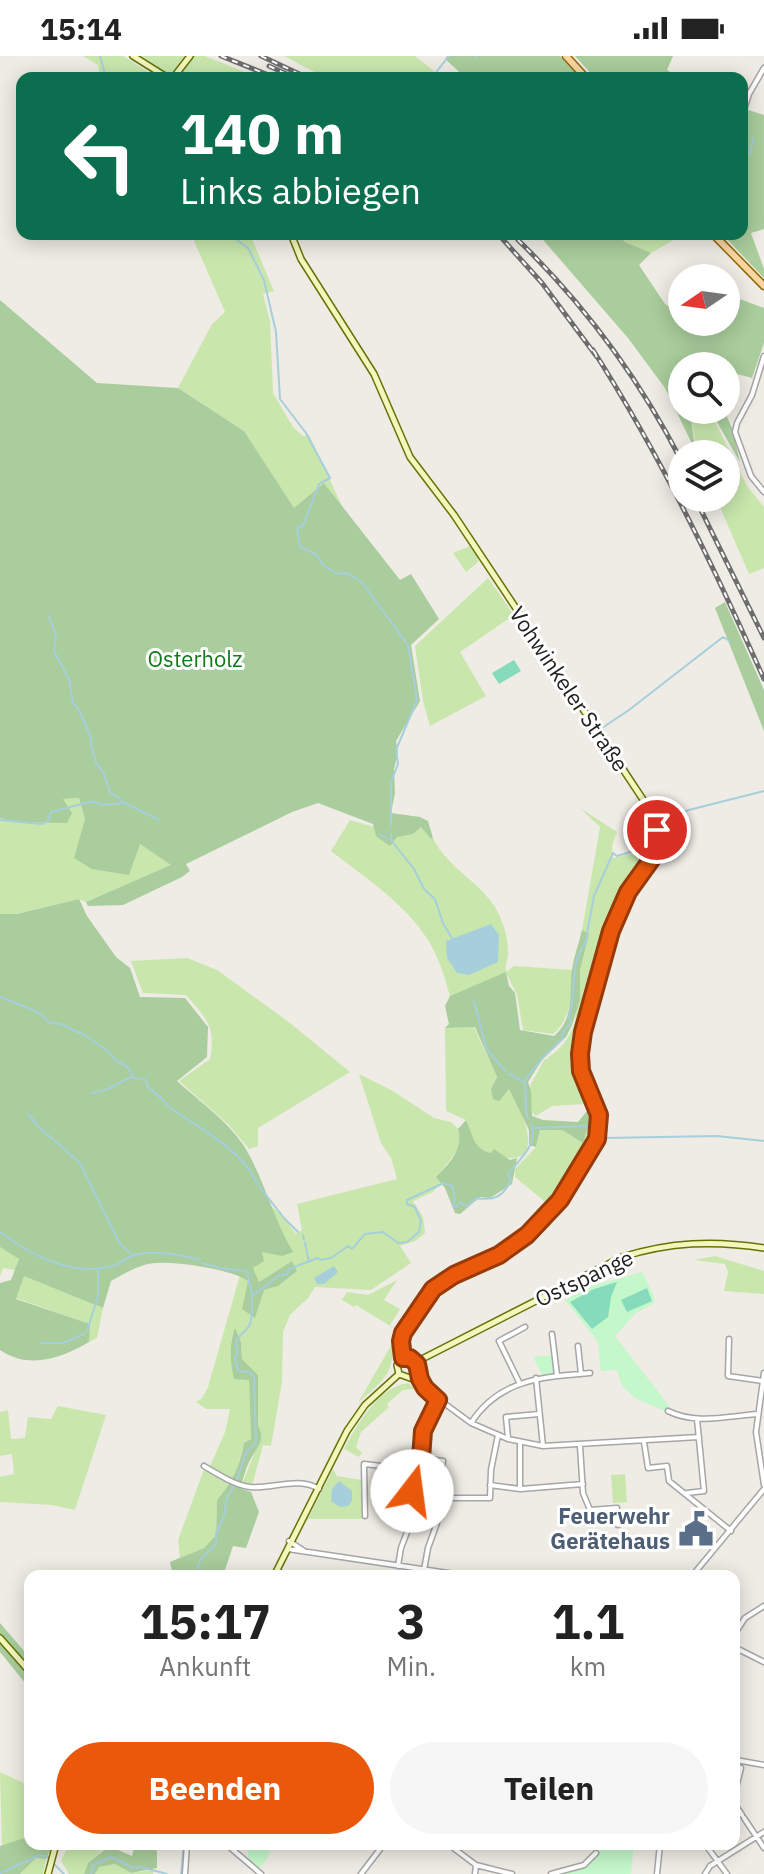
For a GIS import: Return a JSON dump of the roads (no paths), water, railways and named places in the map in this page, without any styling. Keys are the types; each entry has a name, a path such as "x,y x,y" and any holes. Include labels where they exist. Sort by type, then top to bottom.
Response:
{"main road":[{"path":"566,56 581,72"},
{"path":"719,240 764,286"}],"street":[{"path":"133,56 161,72"},
{"path":"176,72 190,56"},
{"path":"748,97 764,68"},
{"name":"Vohwinkeler Straße","path":"293,240 301,259 374,374 410,457 454,515 650,810 658,840 656,853 620,907 583,1032 581,1071 599,1115 597,1139 560,1200 527,1235 499,1255 454,1275 433,1289 403,1333 403,1358"},
{"path":"764,356 752,395 735,432 751,476 764,492"},
{"name":"Ostspange","path":"416,1362 596,1269 638,1252 693,1242 764,1248"},
{"path":"519,1382 499,1341 525,1327"},
{"path":"552,1334 557,1376"},
{"path":"729,1339 728,1376 763,1381"},
{"path":"578,1346 581,1374"},
{"path":"399,1374 397,1365 403,1358 410,1358 416,1362 425,1388"},
{"path":"410,1378 417,1371"},
{"path":"471,1423 490,1399 519,1382 590,1373"},
{"path":"697,1570 764,1487 757,1443 764,1373"},
{"path":"399,1374 425,1388 471,1423 508,1439 543,1446 580,1446 699,1437"},
{"path":"277,1570 355,1418 374,1395 399,1374"},
{"path":"536,1378 543,1446"},
{"path":"421,1458 423,1431 438,1400"},
{"path":"668,1411 697,1419 758,1414"},
{"path":"508,1439 506,1417 539,1414"},
{"path":"686,1494 704,1491 697,1419"},
{"path":"365,1516 364,1464 390,1467 421,1458 439,1460 444,1464 439,1498 490,1498 498,1435"},
{"path":"520,1441 520,1489"},
{"path":"644,1442 648,1468 667,1466 669,1481 731,1531"},
{"path":"757,1443 764,1442"},
{"path":"580,1446 583,1484 590,1510 617,1508 618,1525"},
{"path":"398,1566 412,1519 412,1462"},
{"path":"204,1466 240,1485 306,1483 319,1488"},
{"path":"490,1485 520,1489 583,1484"},
{"path":"286,1548 424,1570 437,1523"},
{"path":"289,1541 306,1553"},
{"path":"740,1626 745,1618 764,1606"},
{"path":"0,1638 24,1665"},
{"path":"740,1650 764,1662"},
{"path":"740,1762 764,1765"},
{"path":"740,1812 764,1848"},
{"path":"740,1846 764,1832"},
{"path":"48,1874 54,1850"},
{"path":"185,1874 187,1850"},
{"path":"233,1850 261,1874"},
{"path":"361,1874 379,1850"},
{"path":"456,1850 476,1865 512,1874"},
{"path":"657,1874 659,1850"},
{"path":"709,1850 727,1874"},
{"path":"705,1874 710,1866 734,1850"},
{"path":"551,1874 584,1865 596,1853"},
{"path":"475,1874 476,1865"}],"water":[{"path":"491,924 499,935 498,962 469,975 457,973 447,958 446,941"},
{"path":"334,1266 338,1272 324,1284 317,1284 314,1278"},
{"path":"339,1481 352,1491 352,1501 348,1506 340,1507 331,1501 332,1489"}],"waterway":[{"path":"100,56 104,72"},
{"path":"437,71 449,56"},
{"path":"748,155 753,139"},
{"path":"237,240 248,248 264,280 276,332 280,399 306,433 330,478 319,484 303,526 297,528 300,547 316,554 323,565 337,574 346,573 361,581 408,645 417,700 396,750 398,764 391,782 391,825"},
{"path":"49,616 56,637 54,651 69,679 73,703 91,737 96,762 110,792 125,803"},
{"path":"658,820 602,728 723,637 730,641"},
{"path":"662,840 658,820 764,791"},
{"path":"0,820 41,824 48,821 51,812 93,801 101,805 125,803 159,820"},
{"path":"391,833 391,840 414,869 424,889 435,899 453,940"},
{"path":"379,834 388,839"},
{"path":"528,1119 524,1082 563,1038 562,1034 571,1022 569,1016 577,960 585,944 594,896 613,853 617,856 651,846"},
{"path":"0,997 36,1011 50,1023 61,1024 86,1036 108,1051 117,1062 127,1066 134,1078 146,1080 149,1089 173,1110 232,1151 251,1172 257,1184"},
{"path":"474,1000 486,1048 505,1071"},
{"path":"509,1074 522,1081"},
{"path":"92,1093 106,1090 131,1077"},
{"path":"28,1114 80,1163 121,1245 132,1255"},
{"path":"197,1570 200,1560 216,1544 227,1498 246,1452 256,1443 254,1377 249,1372 238,1371 235,1357 238,1353 237,1340 251,1321 252,1296 280,1275 287,1275 289,1269 318,1258 331,1258 348,1246 352,1249 365,1234 383,1232 398,1243 407,1242 419,1232 421,1221 415,1207 407,1204 407,1200 444,1183 452,1186 453,1206 458,1206 460,1202 467,1207 476,1198 488,1199 501,1194 511,1180 508,1174 530,1144 531,1123"},
{"path":"535,1128 593,1128"},
{"path":"603,1138 717,1136 764,1141"},
{"path":"259,1186 298,1232"},
{"path":"0,1232 26,1249 70,1267 101,1268 149,1253 200,1260"},
{"path":"303,1235 304,1240"},
{"path":"305,1243 309,1262"},
{"path":"202,1263 247,1271 252,1295"},
{"path":"87,1331 98,1296 98,1270"},
{"path":"40,1343 63,1343 84,1334"},
{"path":"181,1874 183,1850"},
{"path":"0,1873 40,1855 47,1857 64,1874"},
{"path":"91,1874 93,1865 111,1857 134,1868 167,1874"}],"railway":[{"path":"221,56 261,72"},
{"path":"261,56 295,72"},
{"path":"269,66 282,72"},
{"path":"503,240 542,283 597,357"},
{"path":"518,240 566,290 609,344 670,440"},
{"path":"593,350 641,430 684,511 764,679"},
{"path":"702,512 764,638"}],"place":[{"name":"Feuerwehr Gerätehaus","path":"696,1529"}],"park label":[{"name":"Osterholz","path":"195,659"}]}
